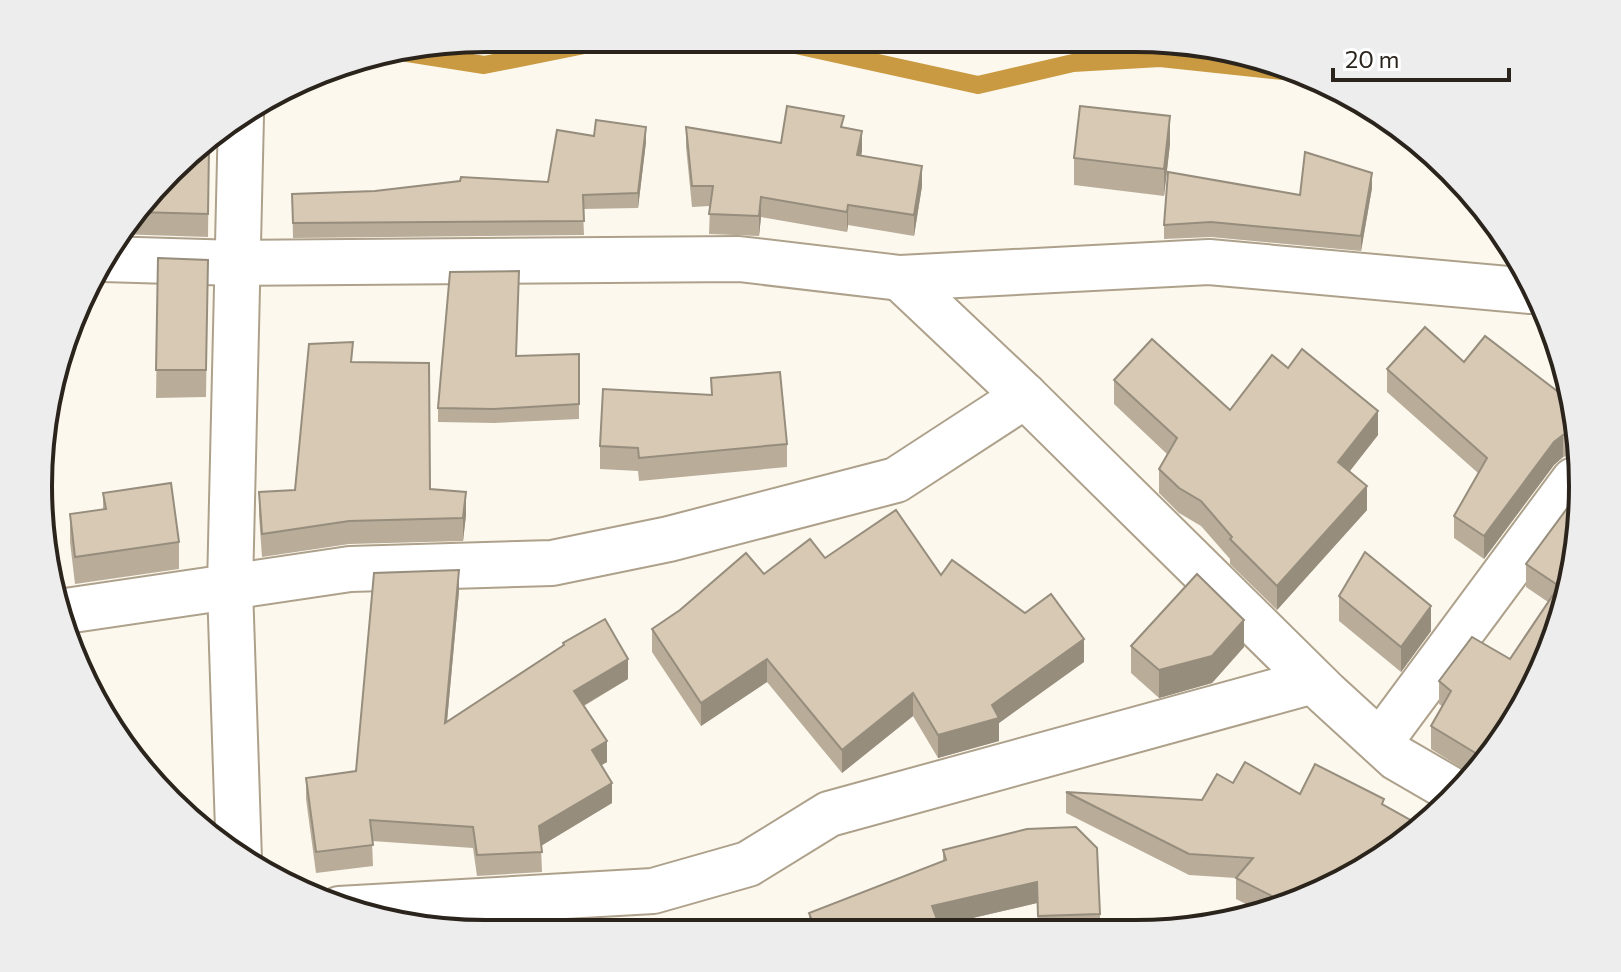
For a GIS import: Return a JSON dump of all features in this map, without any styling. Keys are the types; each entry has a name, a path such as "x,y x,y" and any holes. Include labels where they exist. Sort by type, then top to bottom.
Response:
{"street":[{"path":"238,842 230,587 241,128"},
{"path":"116,259 238,263 739,259 900,278 1209,262 1522,290"},
{"path":"900,278 1025,396 1313,681 1397,758 1447,787"},
{"path":"71,610 350,569 552,563 669,539 896,480 1025,396"},
{"path":"1380,742 1569,487"},
{"path":"380,907 653,891 748,864 829,814 1313,681"}],"building":[{"path":"787,106 844,116 841,127 862,131 857,155 922,166 914,215 848,205 847,212 761,197 759,216 709,214 713,186 692,186 686,127 781,143"},
{"path":"1080,106 1170,116 1164,169 1074,158"},
{"path":"596,120 646,127 638,193 583,195 584,221 293,223 292,194 375,191 460,181 461,177 548,182 557,130 594,136"},
{"path":"1305,152 1372,173 1361,236 1211,222 1164,225 1168,172 1300,195"},
{"path":"209,153 208,214 150,212 179,179"},
{"path":"158,258 208,260 206,370 156,370"},
{"path":"519,271 516,356 579,354 579,404 494,409 438,408 450,272"},
{"path":"1425,327 1464,362 1485,336 1559,392 1566,435 1554,442 1484,536 1454,516 1487,458 1387,369"},
{"path":"1152,339 1230,410 1272,355 1288,368 1302,349 1378,411 1338,462 1367,486 1277,586 1230,539 1232,537 1201,501 1179,488 1159,469 1177,438 1114,380"},
{"path":"353,342 351,362 429,363 430,489 466,492 463,518 349,521 262,534 259,492 295,490 309,344"},
{"path":"780,372 787,444 639,458 638,448 600,446 603,389 712,395 711,378"},
{"path":"171,483 179,542 75,557 70,514 106,509 103,493"},
{"path":"1568,507 1557,585 1526,564"},
{"path":"896,510 941,575 952,560 1025,613 1051,594 1084,639 992,705 999,718 938,735 913,693 842,750 767,659 701,703 652,629 680,610 746,553 764,574 810,539 825,558"},
{"path":"1365,552 1431,606 1401,647 1339,596"},
{"path":"459,570 445,723 563,643 605,619 628,659 574,691 607,741 592,750 612,783 539,826 542,852 477,855 473,827 370,820 373,845 316,852 306,778 356,771 374,573"},
{"path":"1197,574 1244,620 1212,656 1159,670 1131,646"},
{"path":"1556,591 1546,626 1524,678 1496,727 1476,753 1431,726 1451,691 1439,681 1472,637 1510,659"},
{"path":"1245,762 1300,794 1315,764 1384,799 1382,804 1411,820 1352,862 1274,897 1236,878 1253,858 1189,854 1066,792 1202,800 1217,774 1233,783"},
{"path":"1076,827 1097,848 1100,914 1038,916 1037,882 932,906 937,920 812,920 809,913 946,860 943,850 1027,829"}],"waterway":[{"path":"428,56 484,65 549,52"},
{"path":"828,52 978,85 1073,63 1160,58 1248,67"}]}
